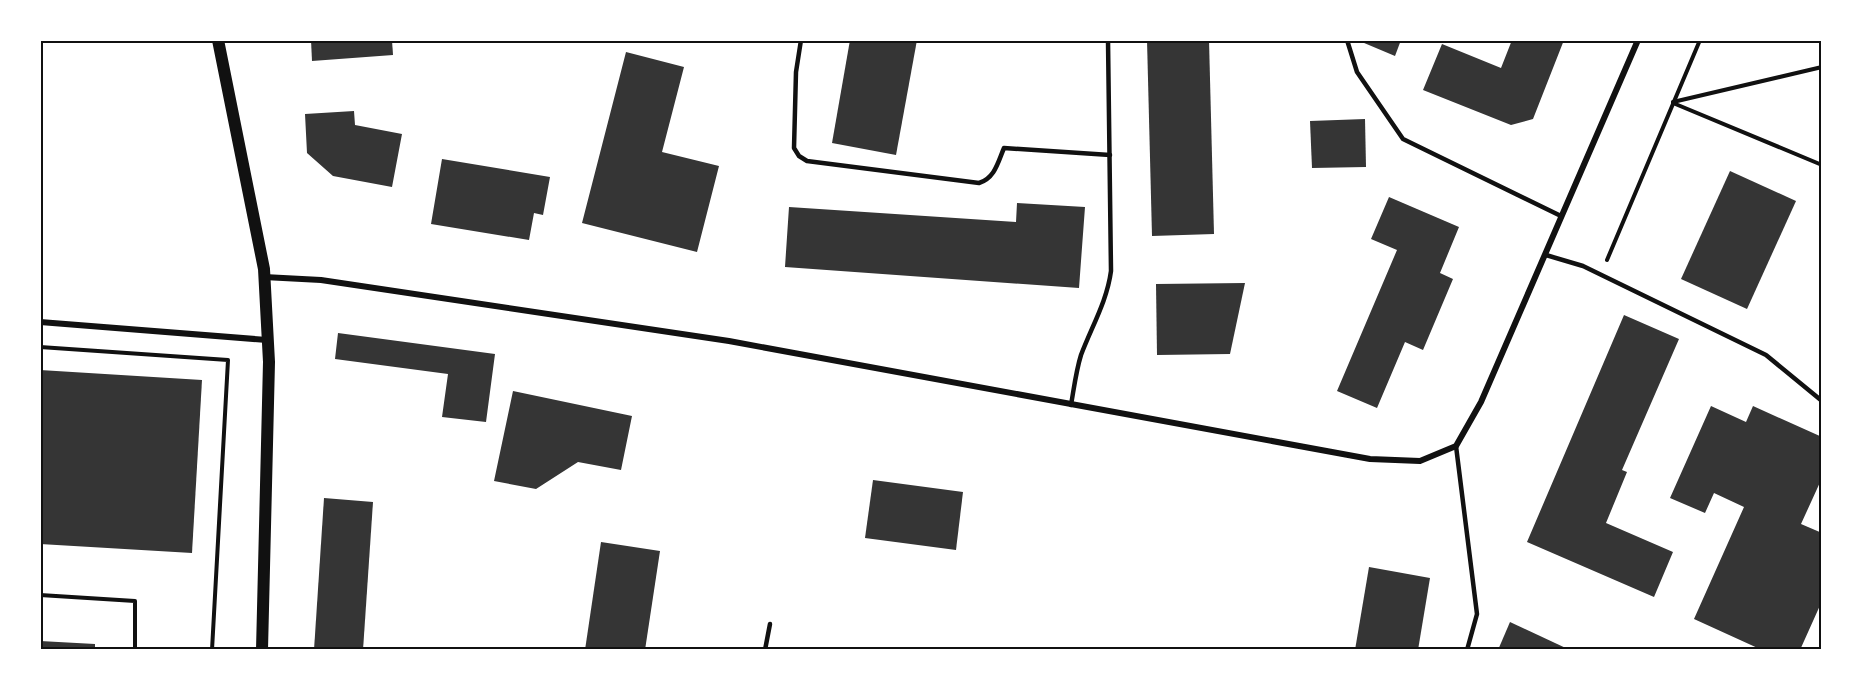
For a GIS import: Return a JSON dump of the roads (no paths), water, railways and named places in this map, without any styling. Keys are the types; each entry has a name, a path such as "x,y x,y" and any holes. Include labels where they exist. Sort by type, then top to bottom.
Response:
{"main road":[{"path":"218,40 264,277 269,362 262,650"}],"street":[{"path":"264,277 321,280 729,341 1370,459 1420,461 1456,446 1481,402 1638,40"},
{"path":"40,322 267,340"}],"lane":[{"path":"801,40 796,72 794,148 799,156 807,161 979,183 988,180 994,172 1004,148 1110,155"},
{"path":"1071,405 1076,370 1109,286 1111,271 1108,40"},
{"path":"1347,40 1357,72 1403,139 1561,216"},
{"path":"1546,255 1601,274 1766,355 1821,401"},
{"path":"1456,446 1477,614 1467,650"},
{"path":"765,650 770,624"}]}
